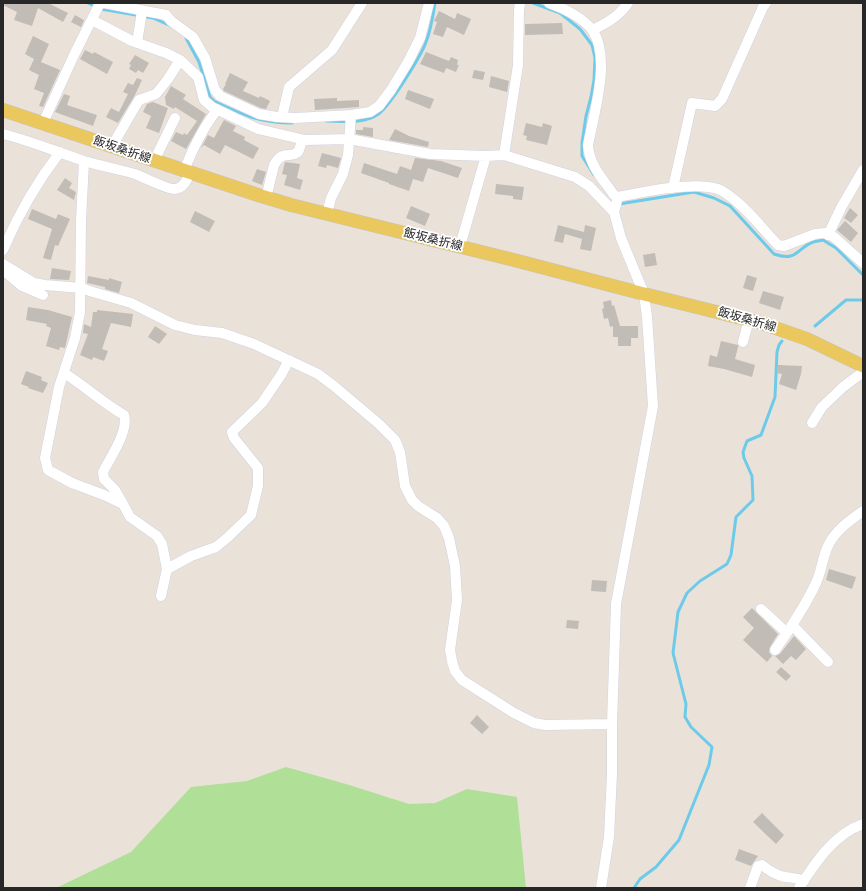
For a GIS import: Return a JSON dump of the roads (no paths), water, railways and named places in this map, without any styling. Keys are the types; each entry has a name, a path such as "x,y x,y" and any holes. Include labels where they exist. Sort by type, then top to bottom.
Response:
{"main road":[{"name":"飯坂桑折線","path":"3,110 266,198 749,320 807,339 863,366"}],"street":[{"path":"282,117 288,87 332,50 362,3"},
{"path":"92,20 138,43 166,53 180,60 198,77 204,100 259,114 282,117 351,120 375,109 391,90 408,62 420,38 429,3"},
{"path":"504,155 518,65 520,3"},
{"path":"549,3 562,8 575,16 592,30 601,52 601,75 588,145 588,154 596,169 614,195 621,238 644,294 648,317 653,406 616,604 609,837 600,888"},
{"path":"592,30 602,26 623,11 628,3"},
{"path":"673,188 692,103 715,106 722,99 766,3"},
{"path":"3,134 84,161 133,173 150,179 172,190 177,189 182,187 197,139 208,121 216,103 215,90 205,58 193,37 171,21 166,15 142,15 100,5 74,55 43,123"},
{"path":"138,43 142,15"},
{"path":"112,146 139,100 156,94 180,60"},
{"path":"216,103 258,129 302,140 349,139 430,154 486,156 504,155 575,177 615,204"},
{"path":"154,161 175,118"},
{"path":"327,214 332,198 343,174 348,155 351,120"},
{"path":"266,198 276,160 281,156 299,151 302,140"},
{"path":"3,250 7,228 41,177 60,152"},
{"path":"460,246 486,156"},
{"path":"84,161 81,221 80,312 76,332 59,387 45,458 48,470 72,483 104,494 123,504"},
{"path":"828,235 842,206 863,170"},
{"path":"615,204 673,188 697,186 718,189 735,199 778,245 784,246 792,244 814,234 824,233 834,237 863,263"},
{"path":"3,264 34,283 80,288 131,303 175,325 222,334 254,344 318,374 334,386 389,434 398,446 405,486 412,500 418,506 437,518 444,526 453,551 456,566 457,600 450,650 455,671 462,680 514,713 534,723 545,725 612,724"},
{"path":"3,269 22,286 43,295"},
{"path":"743,342 749,320"},
{"path":"168,569 191,556 216,546 227,538 251,515 258,486 258,468 234,438 232,432 262,403 281,375 289,360"},
{"path":"812,423 822,407 843,387 863,372"},
{"path":"64,373 124,415 126,420 124,430 103,472 104,479 115,490 130,517 157,536 162,544 168,569 161,596"},
{"path":"775,650 790,630 816,583 827,547 832,539 839,529 863,511"},
{"path":"761,609 790,630 828,662"},
{"path":"750,888 758,866 762,866 770,872 784,877 799,879 802,885 825,852 848,831 863,824"}],"waterway":[{"path":"88,3 101,9 153,18 171,26"},
{"path":"326,121 365,120 377,115 389,103 423,49 432,22 435,3"},
{"path":"533,3 560,13 580,29 592,45 595,58 594,80 586,116 582,143 582,156 594,175"},
{"path":"186,38 199,62 210,97 214,101 261,120 292,123"},
{"path":"619,204 694,192 714,198 730,206 774,254 792,256 807,245 823,240 836,248 863,275"},
{"path":"815,326 846,300 863,300"},
{"path":"634,888 640,879 656,867 679,840 709,765 712,747 691,727 685,717 686,704 673,653 678,612 687,593 700,581 727,564 731,555 736,517 753,500 752,476 743,452 747,441 761,435 775,397 777,352 782,341"}]}
